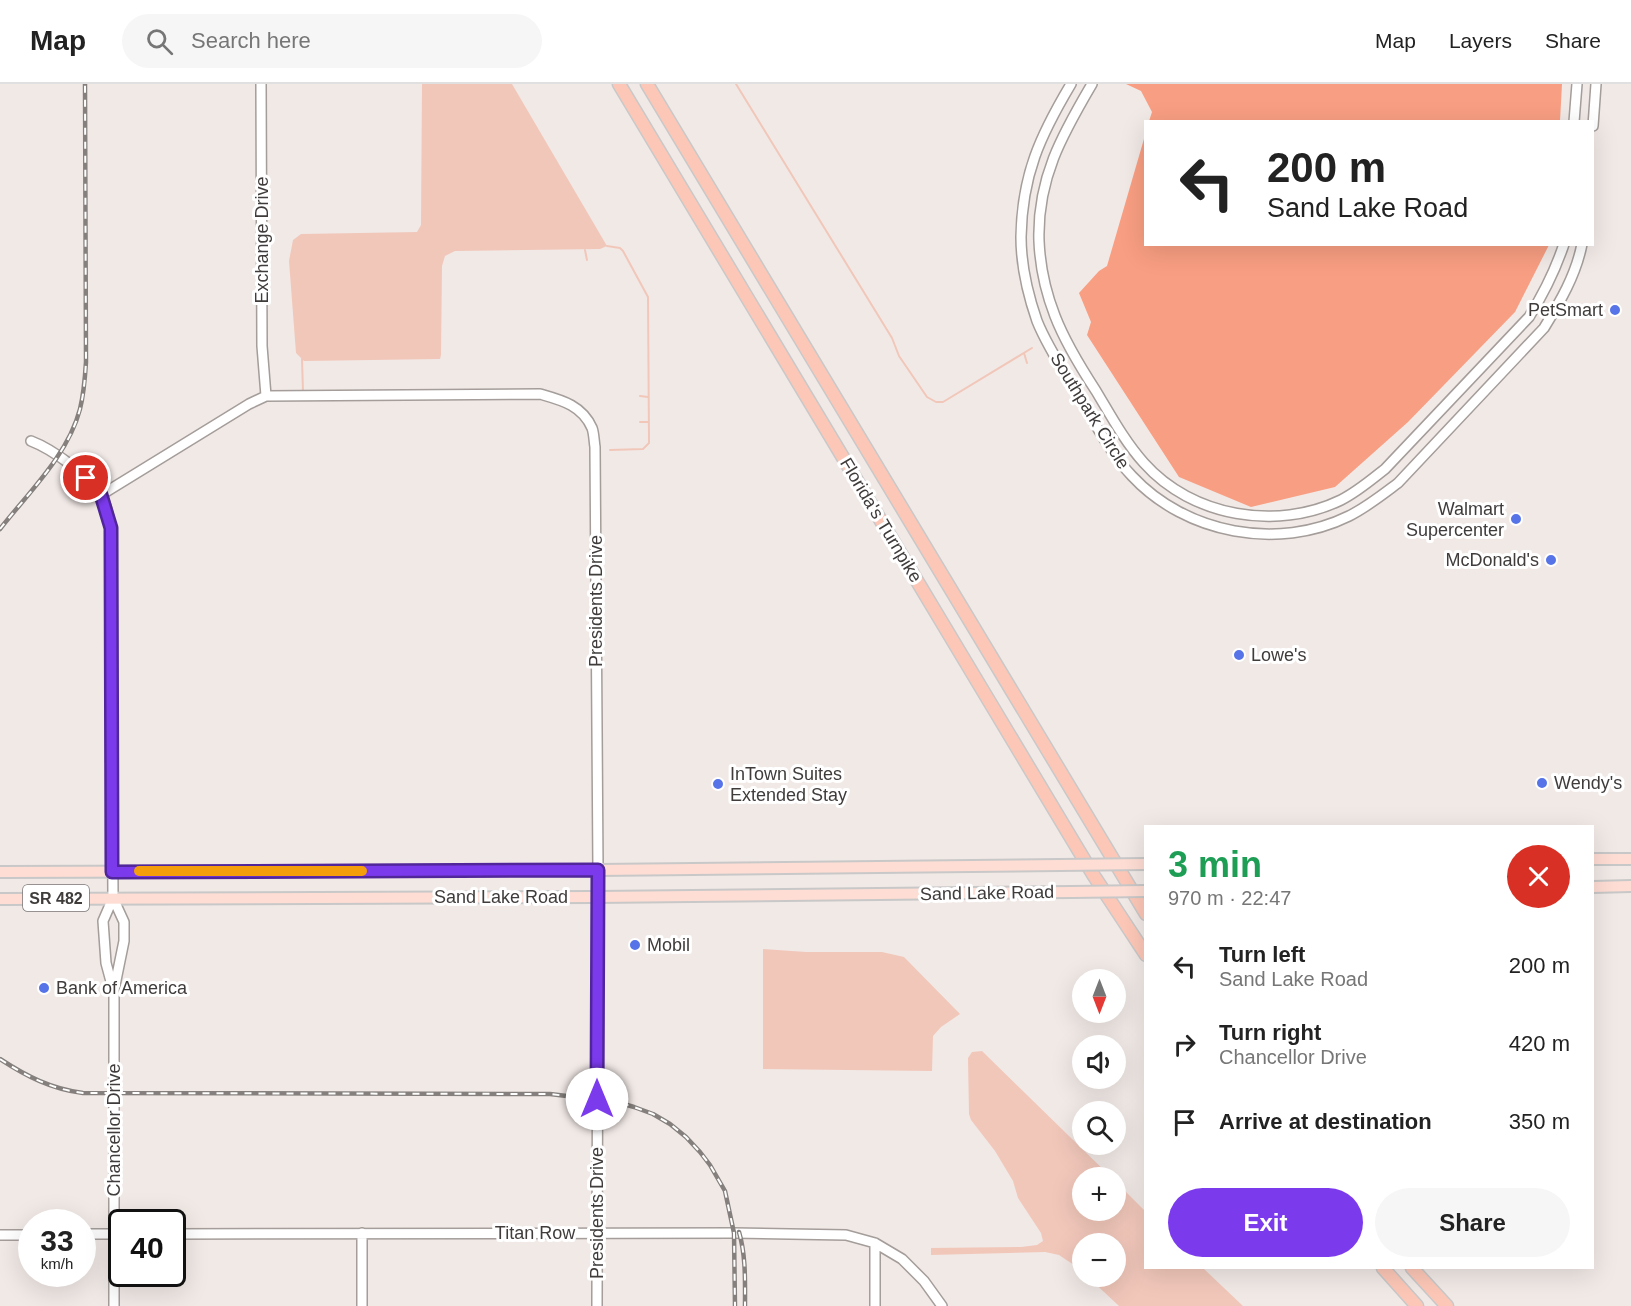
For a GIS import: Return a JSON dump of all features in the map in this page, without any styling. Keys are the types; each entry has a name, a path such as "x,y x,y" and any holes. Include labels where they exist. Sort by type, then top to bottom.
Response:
{"highway":[{"name":"Florida's Turnpike","path":"619,84 1094,876 1144,952"},
{"name":"Florida's Turnpike","path":"647,84 1144,911"},
{"path":"1384,1269 1417,1306"},
{"path":"1413,1269 1447,1306"}],"main road":[{"path":"1594,859 1631,859"},
{"name":"Sand Lake Road","path":"0,872 598,870 1144,864"},
{"path":"1594,887 1631,886"},
{"name":"Sand Lake Road","path":"0,899 597,897 1144,891"}],"street":[{"name":"Exchange Drive","path":"261,84 262,346 266,396"},
{"name":"Southpark Circle","path":"1071,84 1048,124 1034,157 1026,184 1022,212 1023,264 1038,323 1056,358 1107,442 1131,476 1154,496 1177,511 1230,531 1263,535 1322,526 1371,503 1398,483 1544,328 1573,275 1581,246"},
{"name":"Southpark Circle","path":"1092,84 1064,132 1051,163 1044,188 1039,239 1047,288 1055,316 1076,358 1128,442 1145,464 1165,482 1208,506 1234,514 1263,517 1292,514 1332,503 1361,488 1385,469 1529,317 1545,293 1563,246"},
{"path":"1575,120 1577,84"},
{"path":"1593,120 1596,84"},
{"name":"Presidents Drive","path":"101,495 249,404 266,396 540,394 563,400 581,411 592,428 595,447 598,870 597,1306"},
{"name":"Chancellor Drive","path":"31,441 59,455 86,478 101,495 111,528 112,872 113,898 124,921 124,941 114,990 118,1209"},
{"name":"Chancellor Drive","path":"113,898 103,921 106,963 114,990"},
{"path":"362,1233 362,1306"},
{"name":"Titan Row","path":"186,1234 814,1233 847,1235 875,1243 902,1259 924,1281 942,1306"},
{"path":"0,1235 18,1235"},
{"path":"875,1243 875,1306"},
{"name":"Chancellor Drive","path":"114,1306 115,1287"}],"shaded area":[{"path":"422,84 512,84 607,246 600,249 455,251 445,256 442,266 440,359 304,361 296,353 289,261 293,240 301,234 417,232 421,225"},
{"path":"1126,84 1562,84 1560,120 1149,120 1152,112 1141,91"},
{"path":"1144,139 1144,246 1548,246 1515,312 1408,422 1335,487 1251,507 1179,477 1087,335 1091,322 1079,293 1099,271 1107,266"},
{"path":"763,949 806,952 882,952 904,957 960,1014 941,1027 933,1036 932,1071 763,1069"},
{"path":"982,1051 1072,1139 1072,1155 1088,1155 1101,1167 1072,1167 1072,1221 1126,1221 1126,1192 1144,1210 1144,1269 1204,1269 1243,1306 1119,1306 1099,1287 1126,1287 1126,1233 1072,1233 1072,1264 1059,1255 1045,1252 931,1255 931,1248 1021,1247 1037,1245 1043,1241 1041,1233 1018,1198 1013,1181 995,1151 971,1120 968,1058 972,1052"}],"waterway":[{"path":"736,84 892,338 899,356 927,397 936,402 943,402 1032,348"},
{"path":"607,246 620,248 623,251 648,297 649,443 643,449 610,450"},
{"path":"585,250 587,260"},
{"path":"1024,353 1027,363"},
{"path":"302,359 303,392"},
{"path":"640,396 648,397"},
{"path":"640,422 649,422"}],"railway":[{"path":"0,529 57,457 67,442 80,409 86,362 85,84"},
{"path":"0,1059 39,1081 83,1093 550,1094 617,1102 634,1107 653,1114 686,1137 710,1165 725,1191 734,1233 735,1306"},
{"path":"739,1232 744,1259 745,1306"}],"slow traffic":[{"path":"139,871 362,871"}],"place":[{"name":"PetSmart","path":"1615,310"},
{"name":"Walmart Supercenter","path":"1516,519"},
{"name":"McDonald's","path":"1551,560"},
{"name":"Lowe's","path":"1239,655"},
{"name":"Wendy's","path":"1542,783"},
{"name":"InTown Suites Extended Stay","path":"718,784"},
{"name":"Mobil","path":"635,945"},
{"name":"Bank of America","path":"44,988"}],"route":[{"path":"86,478 101,495 111,528 112,872 598,870 597,1099"}]}
